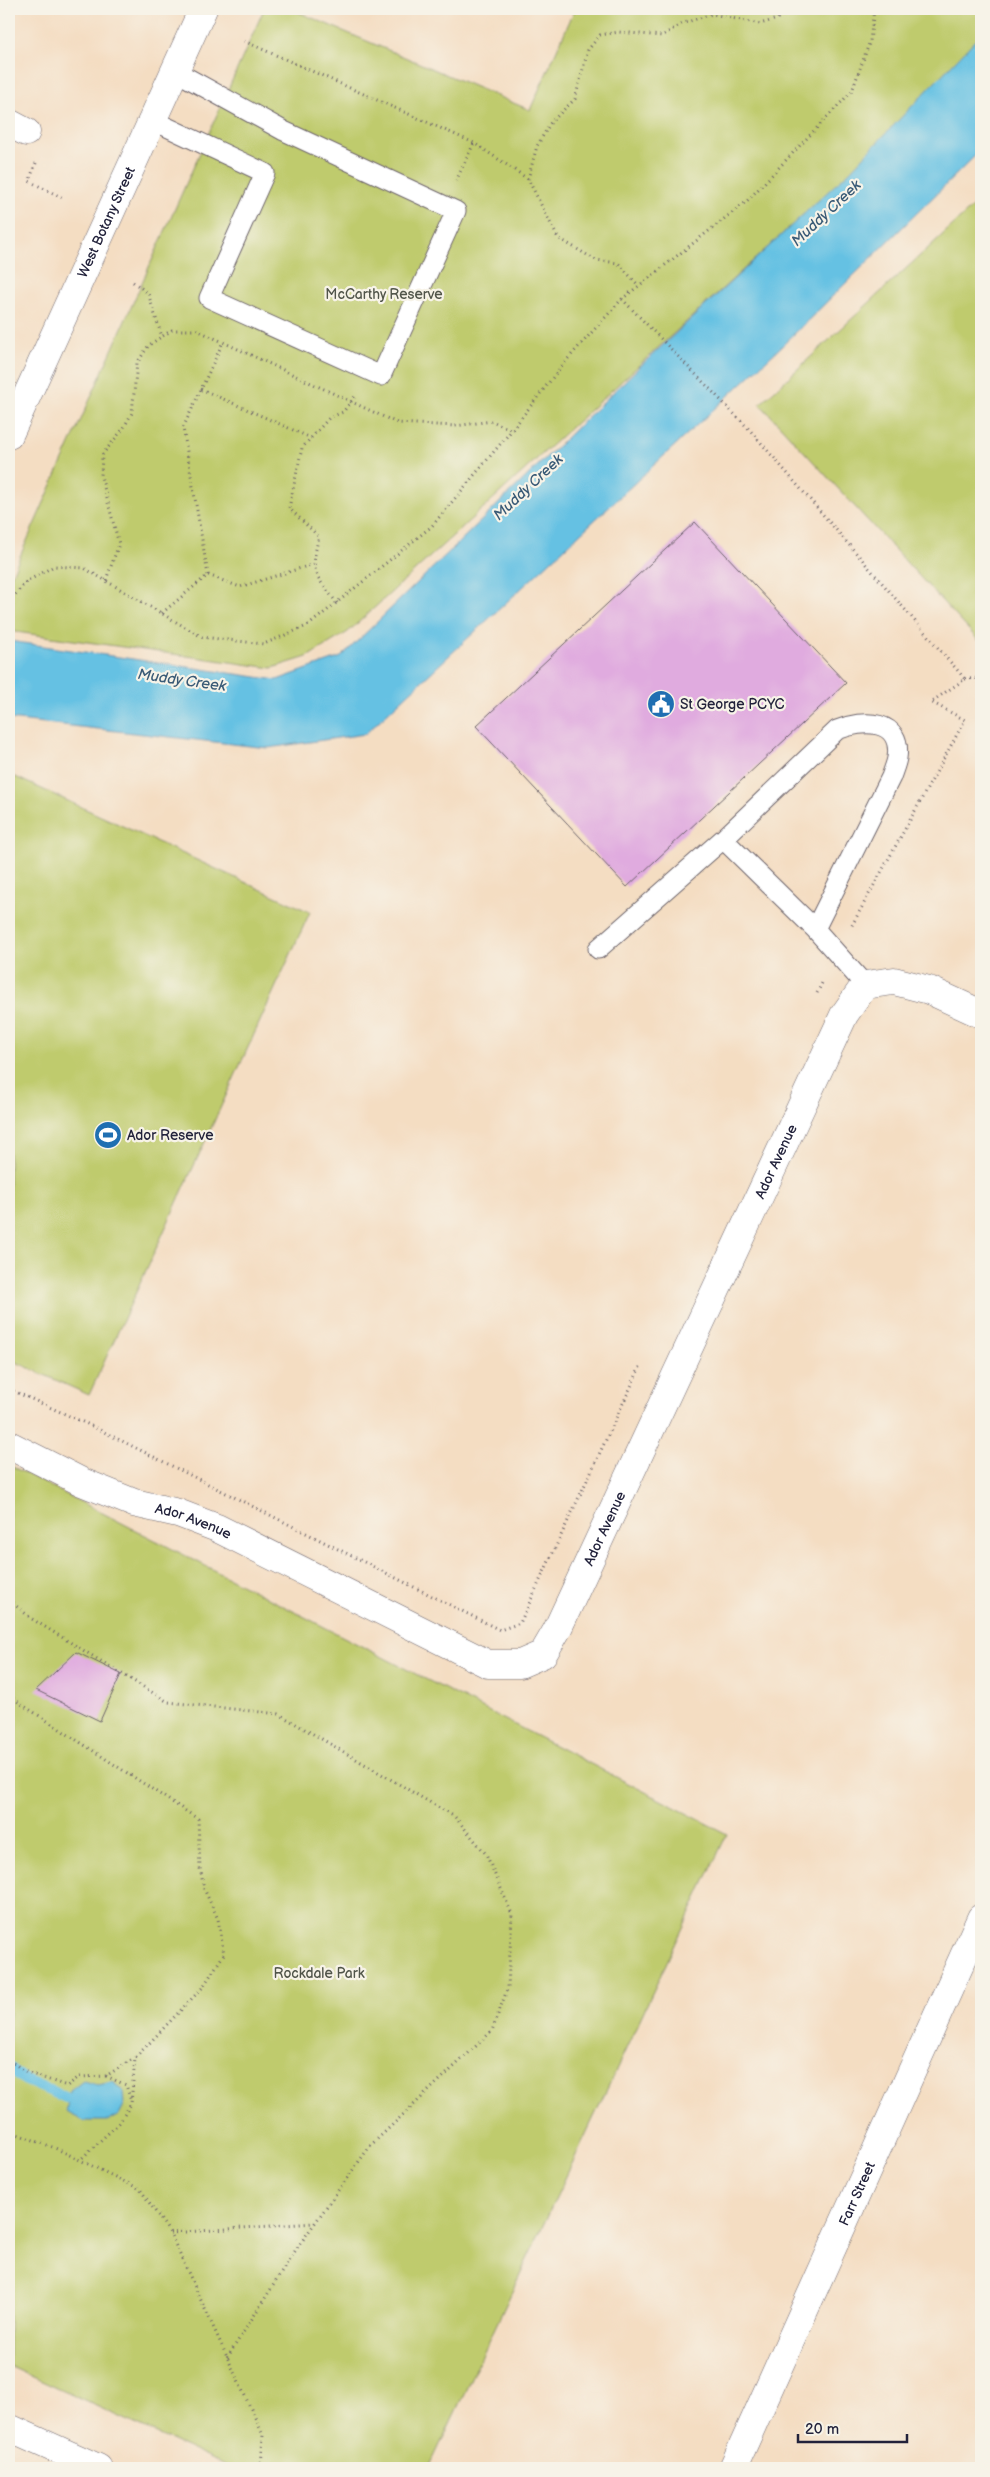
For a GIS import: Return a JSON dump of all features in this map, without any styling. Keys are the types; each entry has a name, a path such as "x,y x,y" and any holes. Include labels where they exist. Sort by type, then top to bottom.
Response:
{"street":[{"name":"West Botany Street","path":"9,435 203,9"},
{"path":"865,985 894,981 903,983 929,990 981,1014"},
{"name":"Ador Avenue","path":"9,1445 82,1482 134,1503 178,1513 218,1528 488,1664 520,1664 543,1654 562,1621 844,1015 865,985"},
{"name":"Farr Street","path":"733,2468 981,1918"},
{"path":"9,2428 98,2468"}],"lane":[{"path":"152,120 265,173 209,298 382,376 456,211 284,131 175,71"},
{"path":"598,949 723,838 837,730 854,723 871,723 888,730 896,744 897,758 891,777 814,929"},
{"path":"723,838 814,929 865,985"}],"path":[{"path":"528,179 537,146 551,122 575,99 588,50 600,35 619,32 662,36 681,24 712,14 760,24 777,19 786,9"},
{"path":"9,601 26,582 54,566 84,568 202,637 264,644 309,625 432,526 512,430 564,363 622,299 747,201 852,91 870,41 874,9"},
{"path":"244,41 474,143 528,179 558,238 596,260 618,263 639,286"},
{"path":"18,128 38,158 30,181 63,198"},
{"path":"133,282 148,293 162,337"},
{"path":"622,299 749,429 965,679"},
{"path":"106,580 119,544 101,476 102,455 123,429 132,413 137,363 149,345 172,330 198,330 397,423 455,426 492,420 512,430"},
{"path":"208,575 182,428 223,342"},
{"path":"201,389 311,438"},
{"path":"337,603 315,574 314,557 320,537 289,508 302,448 329,418 342,412 352,402"},
{"path":"208,575 240,587 314,564"},
{"path":"162,613 208,575"},
{"path":"815,996 836,953 965,720 931,702 965,679 981,678"},
{"path":"9,1389 103,1431 500,1630 520,1623 642,1363"},
{"path":"9,1600 32,1619 168,1702 279,1714 455,1816 486,1854 512,1914 508,1988 492,2031 370,2146 315,2223 228,2358"},
{"path":"9,1696 198,1819 200,1868 204,1889 218,1919 224,1954 203,1987 134,2058 106,2076"},
{"path":"80,2160 118,2123 131,2104 134,2058"},
{"path":"9,2060 26,2072 67,2086 79,2077 106,2076 126,2085 131,2104"},
{"path":"9,2131 80,2160 140,2189 170,2233 263,2435 261,2468"},
{"path":"170,2233 315,2223"}],"green space":[{"name":"McCarthy Reserve","path":"264,9 291,9 530,110 575,9 981,9 981,35 852,170 348,632 307,657 272,668 9,631 9,581"},
{"path":"981,199 981,643 760,404"},
{"name":"Ador Reserve","path":"9,774 310,912 89,1395 9,1359"},
{"name":"Rockdale Park","path":"9,1465 727,1834 429,2468 231,2468 9,2366"}],"water":[{"name":"Muddy Creek","path":"981,34 981,150 784,344 365,734 268,748 9,719 9,641 277,680 341,657 634,372 850,171"},
{"path":"83,2081 98,2085 112,2082 123,2090 124,2105 119,2115 108,2121 84,2121 66,2112 70,2091"}],"building":[{"name":"St George PCYC","path":"695,522 846,683 627,887 476,726"},
{"path":"76,1652 121,1674 100,1721 36,1690"}],"waterway":[{"path":"9,2067 25,2080 67,2098"}],"place":[{"name":"St George PCYC","path":"661,704"},
{"name":"Ador Reserve","path":"108,1135"}]}
